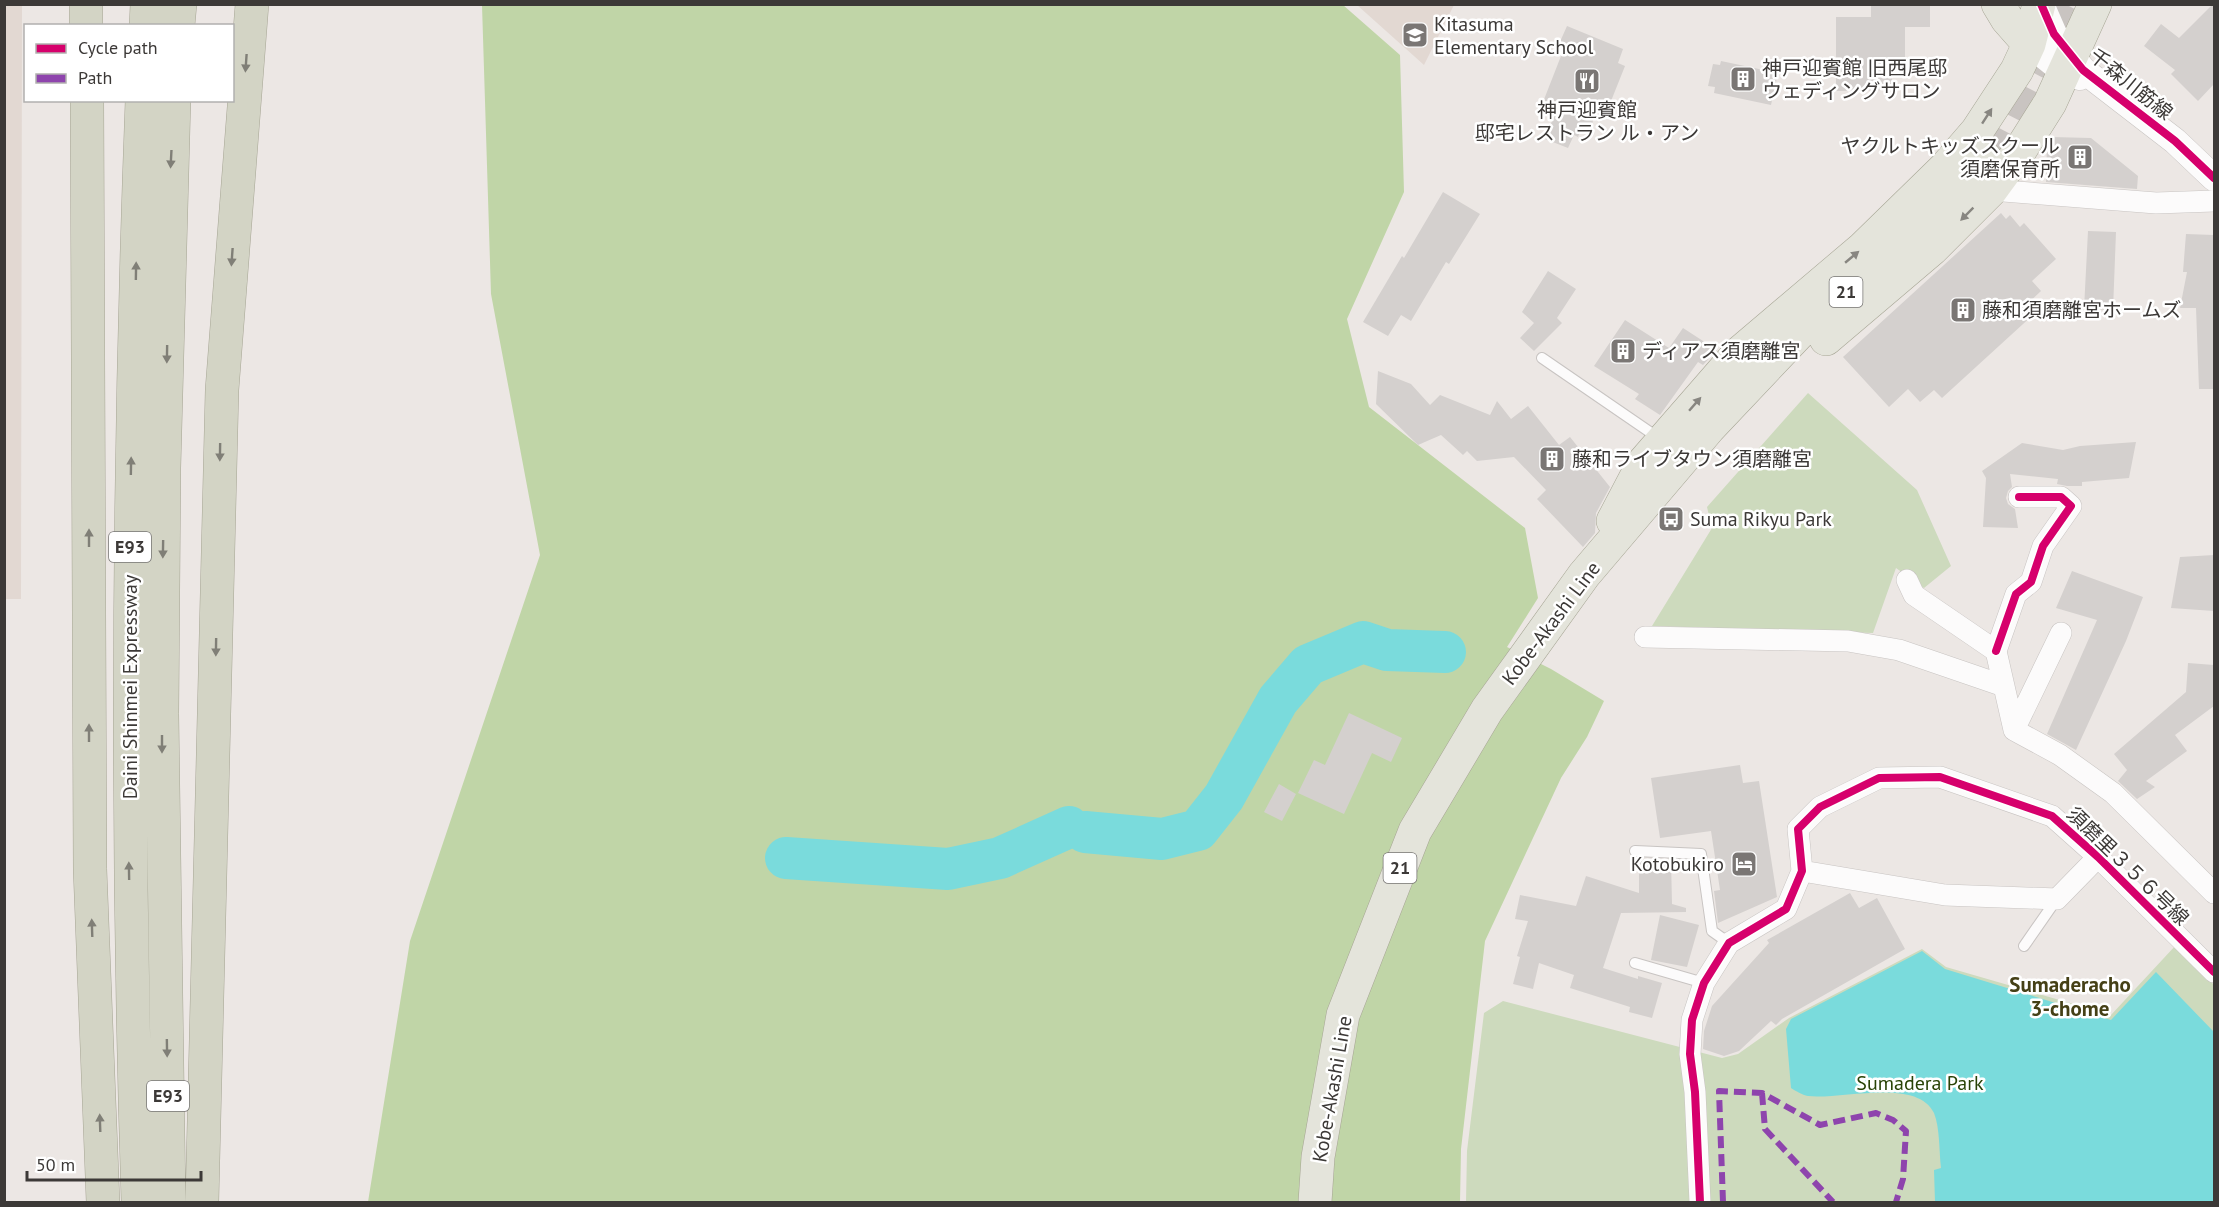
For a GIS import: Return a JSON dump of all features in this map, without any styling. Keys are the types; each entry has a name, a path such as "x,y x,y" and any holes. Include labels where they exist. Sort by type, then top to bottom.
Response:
{"highway":[{"path":"86,4 86,24"},
{"path":"146,24 147,4"},
{"path":"178,24 180,4"},
{"path":"202,1203 222,390 252,4"},
{"path":"87,102 90,868 103,1203"},
{"name":"Daini Shinmei Expressway","path":"138,1203 131,993 129,741 131,467 142,102"},
{"name":"Daini Shinmei Expressway","path":"169,1203 167,989 162,850 162,714 164,468 174,102"}],"main road":[{"path":"1998,4 2007,19 2029,44"},
{"path":"1584,575 1644,462 1738,354 1863,248 1945,168 1977,131 2017,70 2029,44 2040,4"},
{"name":"Kobe-Akashi Line","path":"1316,1203 1318,1157 1343,1015 1415,831 1487,710 1584,575 1709,428 1745,407 1932,249 1988,174 2021,149 2050,103 2095,4"}],"street":[{"name":"千森川筋線","path":"2040,4 2068,64 2098,82 2175,141 2214,178"},
{"path":"2029,44 2068,64"},
{"path":"1988,174 2156,204 2214,201"},
{"path":"2019,497 2061,497 2071,506 2043,546 2031,582 2016,594 1996,651 2014,730 2060,755 2113,793 2214,893"},
{"path":"1907,580 1914,595 1996,651"},
{"path":"2014,730 2061,633"},
{"path":"1645,637 1848,641 1899,650 2004,686"},
{"name":"須磨里３５６号線","path":"1700,1203 1695,1092 1690,1054 1692,1020 1704,983 1730,943 1786,909 1802,872 1798,829 1820,807 1879,778 1940,777 2052,816 2098,857 2214,972"},
{"path":"1802,872 1945,895 2057,899 2098,857"}],"lane":[{"path":"1542,358 1663,441"},
{"path":"1635,851 1701,854 1712,931 1730,943"},
{"path":"2024,946 2057,899"},
{"path":"1635,963 1704,983"}],"shaded area":[{"path":"22,4 21,599 5,599 4,5"},
{"name":"Kitasuma Elementary School","path":"1357,5 1454,5 1424,65"}],"green space":[{"path":"482,5 1343,5 1400,55 1404,192 1347,319 1369,407 1525,528 1538,598 1507,647 1551,669 1604,701 1587,737 1561,778 1485,941 1461,1149 1460,1202 368,1202 410,941 540,555 491,294"},
{"path":"1808,393 1917,490 1951,566 1924,588 1896,568 1873,633 1652,626 1712,528 1707,507"},
{"name":"Sumadera Park","path":"2176,945 2214,985 2214,1202 1466,1202 1467,1151 1484,1013 1503,1001 1722,1058 1738,1054 1789,1018 1922,949 1946,967 2111,1015"}],"water":[{"path":"1922,951 1945,969 2111,1020 2156,972 2214,1032 2214,1202 1935,1202 1934,1170 1941,1168 1938,1133 1934,1113 1925,1102 1912,1096 1877,1092 1808,1096 1791,1088 1786,1029 1791,1019"}],"building":[{"path":"1871,4 1930,4 1930,27 1905,27 1905,68 1892,68 1892,90 1836,91 1836,17 1871,17"},
{"path":"2213,4 2214,84 2198,101 2171,74 2175,70 2144,46 2161,24 2179,38"},
{"path":"1567,26 1623,49 1618,63 1625,66 1603,121 1594,118 1589,132 1581,129 1578,137 1574,135 1568,148 1545,139 1557,108 1543,102 1561,56 1555,53"},
{"name":"神戸迎賓館 旧西尾邸 ウェディングサロン","path":"1721,61 1778,73 1771,105 1714,93 1715,87 1708,86 1713,64 1720,65"},
{"name":"ヤクルトキッズスクール 須磨保育所","path":"2051,137 2091,138 2138,176 2137,189 2046,182 2047,142"},
{"path":"1443,192 1480,214 1449,264 1446,262 1411,321 1401,315 1388,336 1363,322"},
{"name":"藤和須磨離宮ホームズ","path":"2001,213 2006,219 2010,215 2020,227 2024,223 2056,259 2032,281 2041,291 2026,305 2034,314 1942,398 1934,390 1920,402 1908,389 1889,407 1843,357"},
{"path":"2088,231 2116,232 2113,310 2084,309"},
{"path":"2186,234 2214,235 2214,389 2199,389 2196,308 2180,308 2187,272 2183,272"},
{"path":"1548,271 1576,289 1557,318 1562,323 1534,351 1520,338 1534,323 1522,312"},
{"path":"1625,320 1669,348 1683,328 1717,350 1703,365 1698,362 1660,415 1635,399 1639,394 1594,366"},
{"name":"藤和ライブタウン須磨離宮","path":"1378,371 1411,384 1430,405 1440,395 1490,415 1497,401 1511,419 1528,406 1559,445 1570,437 1610,487 1596,513 1595,533 1583,547 1537,499 1546,490 1514,457 1477,461 1467,451 1463,455 1441,435 1418,445 1376,404"},
{"path":"2136,442 2129,478 2082,482 2082,486 2067,486 2057,484 2058,479 2010,474 2012,487 2006,498 2008,504 2015,509 2018,528 1983,527 1986,478 1982,471 2022,443 2063,450 2080,446"},
{"path":"2214,555 2214,611 2171,608 2180,557"},
{"path":"2072,571 2143,597 2126,641 2076,750 2047,734 2097,620 2056,608"},
{"path":"2188,663 2214,665 2214,706 2175,735 2187,751 2146,781 2155,787 2137,799 2118,781 2127,770 2114,754 2186,692"},
{"path":"1349,713 1402,738 1391,762 1372,753 1344,814 1298,793 1314,760 1325,765"},
{"name":"Kotobukiro","path":"1740,765 1743,783 1759,781 1777,897 1718,923 1714,891 1720,890 1711,831 1660,838 1651,778"},
{"path":"1279,784 1296,794 1282,821 1264,812"},
{"path":"1639,861 1671,861 1672,904 1686,908 1686,912 1621,913 1603,968 1638,979 1638,976 1662,983 1652,1018 1629,1012 1630,1007 1570,988 1574,975 1539,963 1533,989 1513,984 1520,957 1517,956 1528,921 1515,919 1520,895 1576,906 1586,876 1639,893"},
{"path":"1850,893 1859,908 1877,898 1905,949 1782,1019 1776,1025 1771,1021 1739,1051 1724,1056 1703,1049 1704,1031 1712,1006 1769,943 1767,940"},
{"path":"1660,915 1699,925 1687,967 1651,960"}],"waterway":[{"path":"1085,832 1162,839 1198,830 1224,797 1278,700 1308,665 1363,642 1387,650 1445,652"},
{"path":"786,858 948,869 1000,858 1069,827"}],"tunnel":[{"path":"1985,158 2065,4"}],"marked path":[{"path":"1723,1202 1719,1091 1762,1093 1820,1125 1876,1113 1893,1120 1906,1131 1903,1179 1896,1202"},
{"path":"1762,1093 1765,1129 1833,1202"}],"cycle path":[{"path":"2041,4 2054,34 2083,70 2175,141 2214,178"},
{"path":"1996,651 2016,594 2031,582 2043,546 2071,506 2061,497 2019,497"},
{"path":"1700,1202 1695,1092 1690,1054 1692,1020 1704,983 1729,943 1786,909 1802,871 1798,829 1820,807 1879,778 1940,777 2052,816 2098,857 2214,972"}],"place":[{"name":"Kitasuma Elementary School","path":"1415,35"},
{"name":"神戸迎賓館 旧西尾邸 ウェディングサロン","path":"1743,79"},
{"name":"神戸迎賓館 邸宅レストラン ル・アン","path":"1587,81"},
{"name":"ヤクルトキッズスクール 須磨保育所","path":"2080,157"},
{"name":"藤和須磨離宮ホームズ","path":"1963,310"},
{"name":"ディアス須磨離宮","path":"1623,351"},
{"name":"藤和ライブタウン須磨離宮","path":"1552,459"},
{"name":"Suma Rikyu Park","path":"1671,519"},
{"name":"Kotobukiro","path":"1744,864"}],"district":[{"name":"Sumaderacho 3-chome","path":"2070,997"}]}
